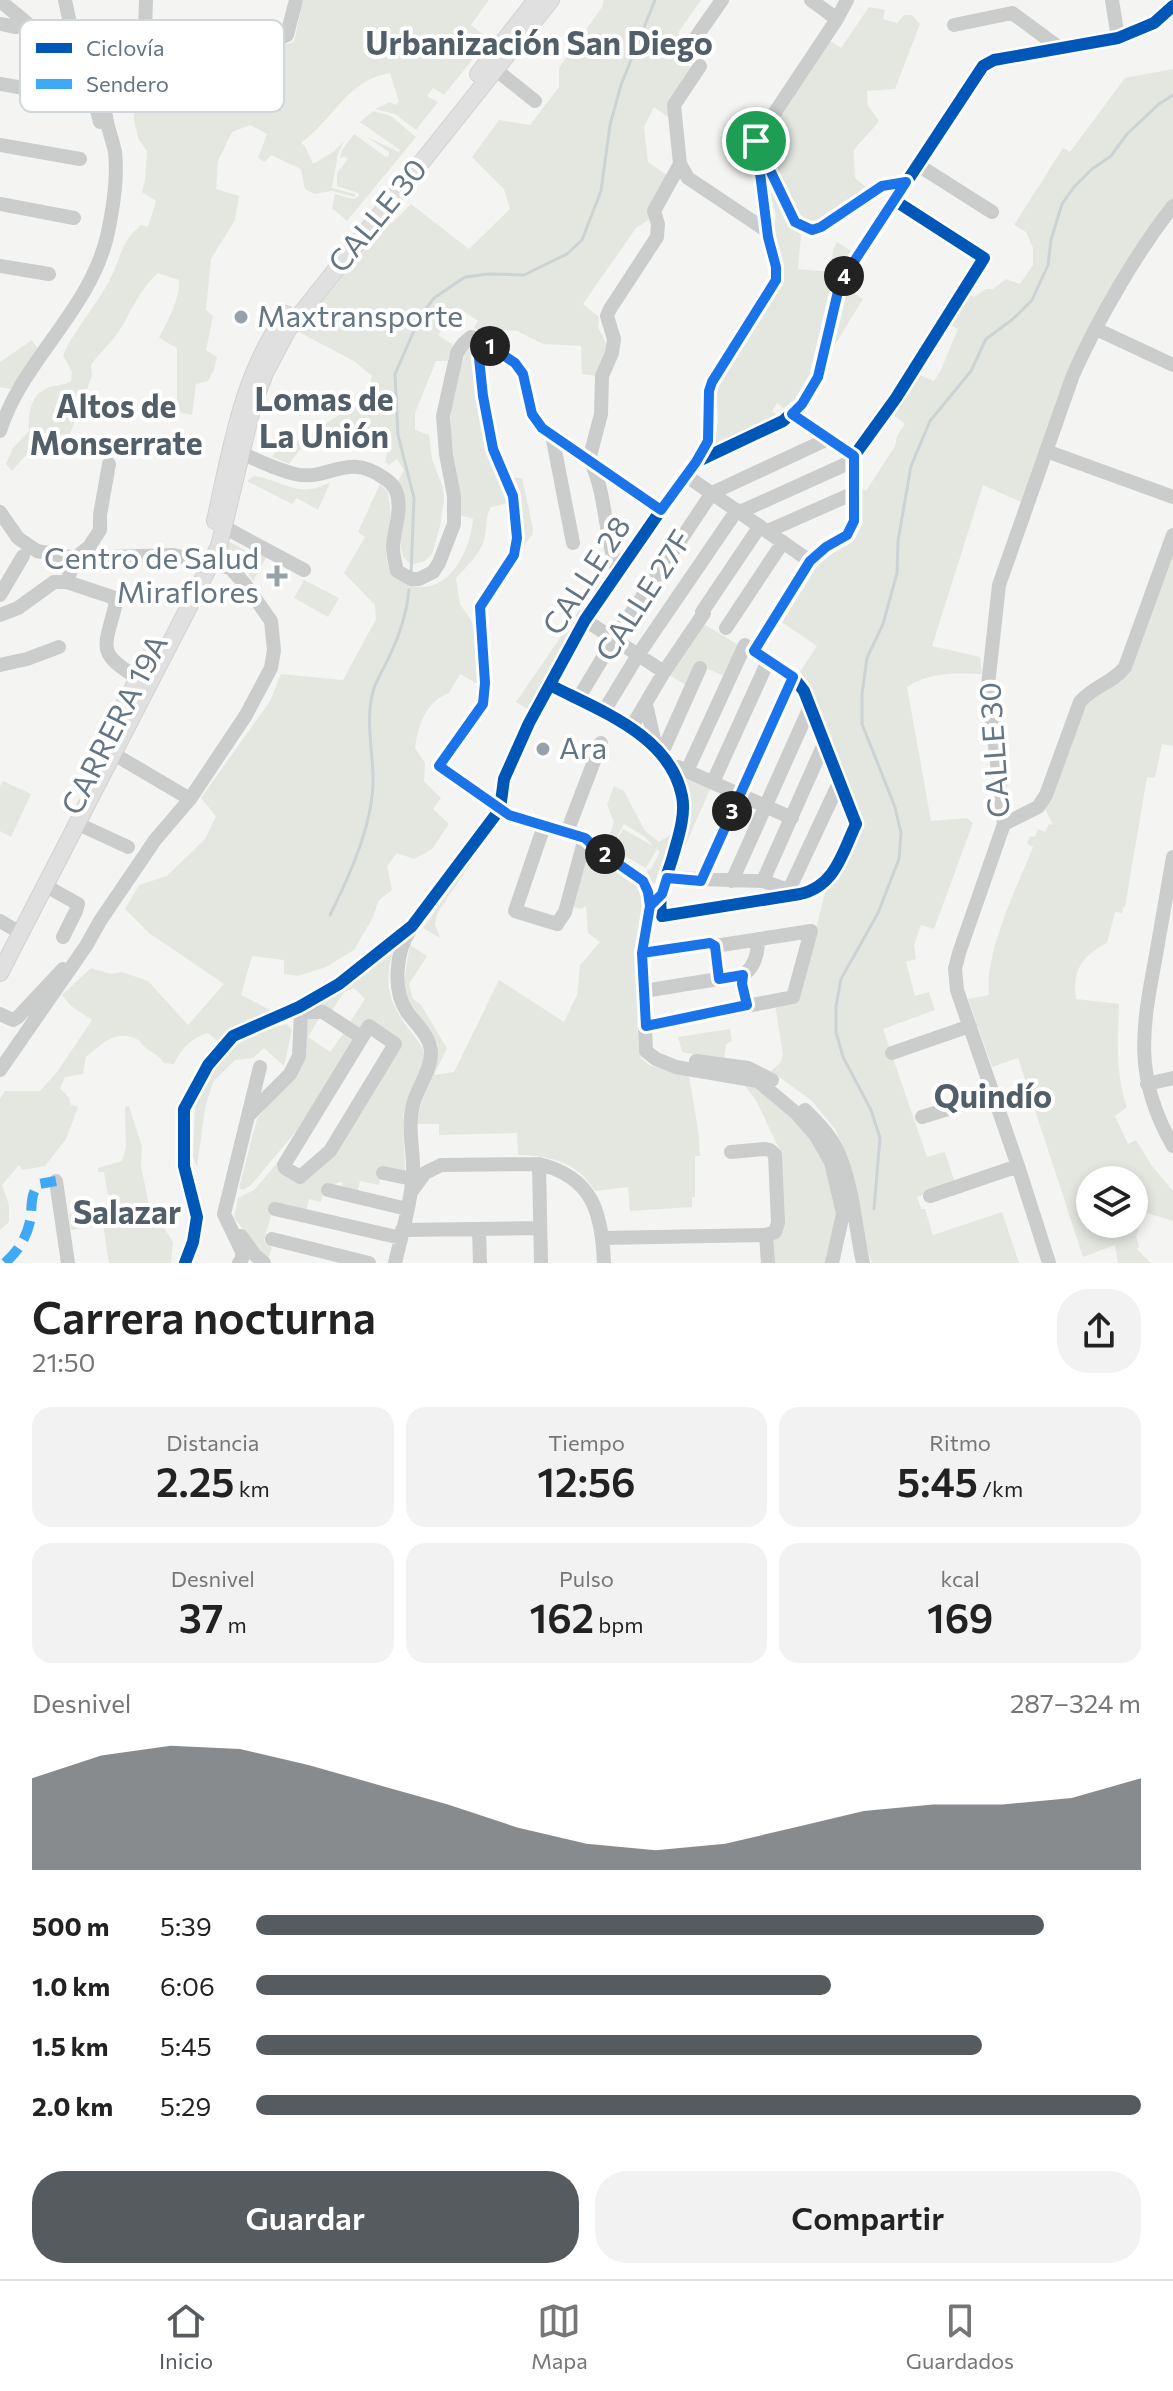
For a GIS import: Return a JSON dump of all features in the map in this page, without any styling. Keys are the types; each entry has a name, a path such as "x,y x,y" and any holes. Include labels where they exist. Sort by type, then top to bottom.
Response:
{"main road":[{"name":"CALLE 30","path":"236,451 265,373 287,331 495,69 539,1"},
{"name":"CALLE 30","path":"236,451 242,400 271,336 309,284 539,1"},
{"name":"CARRERA 19A","path":"0,973 224,527 236,451"},
{"name":"CARRERA 19A","path":"214,544 236,451"},
{"name":"CARRERA 19A","path":"0,951 6,925 138,678 190,592"}],"street":[{"path":"65,0 69,20"},
{"path":"145,20 146,0"},
{"path":"284,36 287,35 296,0"},
{"path":"687,50 722,0"},
{"path":"811,0 837,19"},
{"path":"711,446 709,391 712,382 776,280 756,141 847,0"},
{"path":"1112,0 1118,38"},
{"path":"0,1 24,20"},
{"name":"CALLE 28","path":"185,1263 193,1242 197,1217 184,1166 184,1109 208,1065 233,1036 300,1010 339,984 412,926 500,809 504,779 529,723 585,620 685,475 711,446 783,421 802,404 818,377 840,283 983,66 994,60 1118,38 1154,23 1173,6"},
{"path":"954,25 1012,13 1061,49"},
{"path":"0,24 16,27"},
{"path":"700,66 674,105 680,164 688,178 767,231"},
{"path":"495,69 535,101"},
{"path":"0,84 20,87"},
{"path":"0,431 12,399 76,305 96,269 108,236 116,158 104,112"},
{"path":"756,141 795,222 812,230 882,186 906,182"},
{"path":"0,145 80,159"},
{"path":"589,460 601,414 602,376 612,353 614,339 607,316 657,237 658,224 654,211 680,164"},
{"path":"918,165 992,212"},
{"path":"604,711 638,655 738,511 854,459 984,258 894,200"},
{"path":"0,204 74,218"},
{"name":"CALLE 30","path":"1049,1263 957,990 955,969 1004,824 988,685 991,645 999,585 1073,375 1096,329 1173,206"},
{"path":"0,266 49,274"},
{"path":"1096,329 1173,365"},
{"path":"236,451 297,474 311,475 344,466 362,467 390,482 397,493 398,514 393,549 397,571 411,579 419,579 433,572 439,563 454,524 454,496 443,416 457,353 471,337 515,363 523,374 532,414 542,428 661,510"},
{"path":"487,344 479,358 483,396 493,449 513,496 517,538 514,555 480,607 483,704 439,766 500,809 520,819 585,838 643,881 650,906 642,953 646,1051 676,1067 758,1081 796,1113 816,1136 831,1162 843,1214 832,1263"},
{"path":"792,414 854,459"},
{"path":"552,435 573,543"},
{"path":"712,493 828,439"},
{"path":"1046,451 1173,497"},
{"path":"646,704 661,755 674,774 683,798 681,829 662,894 662,916 812,891 831,877 856,824 804,691 793,677 754,651 810,561 847,535 854,521 854,459"},
{"name":"CALLE 28","path":"589,460 597,475 618,572"},
{"path":"67,582 75,558 89,547 100,530 109,464"},
{"path":"685,475 810,561"},
{"name":"CALLE 27F","path":"578,699 614,639 712,493"},
{"path":"631,728 703,612 764,528 854,493"},
{"path":"0,512 18,538 37,551 75,558 174,555 230,568 271,621 274,650 271,668 246,715 190,799 155,840 0,1070"},
{"path":"224,527 304,570"},
{"path":"1004,824 1038,807 1051,781 1080,702 1087,693 1118,677 1125,667 1173,535"},
{"path":"726,628 783,542"},
{"path":"0,595 23,556"},
{"path":"0,615 18,608 54,582 67,582 112,597 116,603 106,643 108,654 116,665 138,678"},
{"path":"585,620 664,672"},
{"path":"687,771 745,645"},
{"path":"0,665 59,647"},
{"path":"713,782 769,659"},
{"path":"661,755 700,668"},
{"path":"701,881 793,677"},
{"path":"550,685 604,711 687,771 792,818"},
{"path":"732,881 810,707"},
{"path":"567,832 601,743"},
{"path":"763,881 824,744"},
{"path":"112,753 190,799"},
{"path":"794,892 839,783"},
{"path":"76,823 128,847"},
{"path":"544,826 515,911 557,924 565,912 585,838"},
{"path":"1173,857 1144,1020 1143,1046 1147,1084 1158,1117 1173,1146"},
{"path":"667,878 763,881 794,892"},
{"path":"46,886 78,904 63,937"},
{"path":"650,906 662,894"},
{"path":"395,1263 411,1186 413,1105 430,1063 431,1052 429,1040 399,999 397,973 405,938 412,926"},
{"path":"642,953 710,943 715,946 811,931 793,997 646,1026"},
{"path":"644,991 743,975 758,954 758,939"},
{"path":"0,1014 13,1020 18,1017 86,946"},
{"path":"715,946 719,979"},
{"path":"743,975 747,1005"},
{"path":"249,1115 290,1074 299,1056 300,1010 323,1012 361,1037"},
{"path":"369,1026 395,1044 330,1151 300,1177 284,1165 361,1037 369,1026"},
{"path":"892,1053 970,1026"},
{"path":"656,1059 668,1056 758,1071 770,1077 800,1105 836,1149 845,1174 863,1263"},
{"path":"239,1263 242,1252 224,1214 260,1067"},
{"path":"1147,1084 1173,1078"},
{"path":"922,1117 993,1095"},
{"path":"603,1238 766,1235 775,1232 778,1223 775,1155 765,1149 731,1152"},
{"path":"411,1186 425,1173 441,1165 539,1164 564,1173 586,1190 595,1203 603,1238 604,1263"},
{"path":"539,1164 541,1263"},
{"path":"930,1196 1018,1166"},
{"path":"383,1173 411,1186"},
{"path":"56,1181 68,1263"},
{"path":"328,1190 407,1209"},
{"path":"275,1209 402,1234 540,1228"},
{"path":"224,1214 264,1263"},
{"path":"479,1229 480,1263"},
{"path":"766,1235 768,1263"},
{"path":"272,1239 369,1263"}],"shaded area":[{"path":"303,0 489,0 471,25 489,39 444,95 433,88 427,96 438,102 416,130 395,114 375,109 390,102 395,105 399,102 390,73 363,83 301,143 313,164 344,141 338,154 332,188 355,194 355,197 332,191 314,194 305,189 301,169 271,155 265,162 258,158 267,134 250,125 232,132 218,161 216,189 239,196 235,220 211,259 206,310 213,316 206,350 217,357 208,381 196,384 192,415 182,413 177,407 177,348 159,338 170,317 179,280 158,273 141,293 116,335 91,365 92,376 70,434 51,438 37,446 12,471 6,464 13,448 29,431 33,402 45,389 71,381 72,372 63,355 108,284 126,242 141,225 148,227 156,201 142,192 147,151 139,140 134,112 284,112 284,45 294,42"},
{"path":"604,0 701,0 678,33 685,42 679,56 692,68 668,117 654,107 644,127 648,162 668,176 650,219 636,228 583,304 599,317 598,328 605,341 605,357 597,376 582,374 581,346 543,344 517,331 505,330 493,340 474,328 478,321 460,309 438,335 453,345 447,361 436,361 415,413 415,430 429,435 432,459 443,488 444,500 432,554 425,561 411,565 403,557 400,542 397,483 404,470 397,459 389,465 385,462 388,448 362,429 328,443 302,447 289,464 272,457 287,437 298,441 367,397 372,376 354,361 297,331 381,224 392,223 411,204 469,249 510,209 504,189 472,157 499,120 530,125 559,87 559,68"},
{"path":"869,7 885,10 883,19 897,23 904,15 912,15 920,24 895,89 867,91 868,106 879,121 855,149 854,157 855,178 868,189 829,217 814,222 806,220 791,200 766,132 830,41 841,48"},
{"path":"1173,69 1173,199 1091,326 1021,502 983,485 932,646 980,657 982,674 934,676 907,687 931,821 967,818 973,823 934,929 921,925 914,945 916,959 906,962 915,996 929,992 935,1010 883,1029 927,1157 945,1152 955,1183 917,1197 921,1209 925,1209 933,1235 1002,1212 1019,1263 872,1263 842,1145 835,1129 812,1101 771,1071 783,1055 775,1004 804,974 825,893 863,825 808,681 798,675 817,646 780,621 813,567 823,555 843,542 859,486 866,491 895,446 905,424 892,414 917,374 934,381 940,372 958,329 945,322 965,292 974,297 1006,279 1020,284 1033,265 1033,248 1026,232 1014,225 1063,148 1070,152 1125,78"},
{"path":"373,111 391,116 416,137 347,221 332,208 335,194 354,199 359,196 337,186 337,173 348,159 344,156 340,159 342,150 354,134 386,157 389,152 367,137 400,150 360,122"},
{"path":"762,156 791,222 801,235 798,269 831,272 837,242 851,251 833,284 813,372 804,390 787,411 777,403 772,411 779,417 734,435 718,445 715,443 718,421 716,387 781,283 773,234 776,216"},
{"path":"845,288 863,299 834,346 831,345"},
{"path":"32,340 39,351 11,389 0,387 0,362"},
{"path":"474,344 480,348 508,503 491,507 482,545 456,578 460,604 471,620 479,646 481,686 460,674 449,693 429,708 416,740 415,748 425,763 424,781 441,798 433,809 449,824 432,849 414,859 397,853 387,866 392,890 379,900 354,950 326,967 298,976 284,974 284,960 252,956 241,995 274,1012 221,1044 208,1033 197,1038 184,1048 174,1064 164,1063 140,1041 124,1036 111,1038 86,1057 83,1074 65,1077 60,1088 71,1105 78,1107 66,1139 45,1166 22,1170 19,1165 2,1185 9,1205 9,1222 0,1230 0,1099 5,1091 40,1091 57,1072 92,1020 71,1006 62,995 91,968 111,974 122,972 148,981 188,1025 224,984 149,933 125,909 139,885 167,876 205,839 216,816 201,798 270,701 281,674 343,680 376,619 375,605 344,573 365,537 358,532 380,484 388,492 390,514 386,554 394,576 419,587 432,586 453,571 461,559 473,519 460,515 451,415 464,359"},
{"path":"504,471 522,478 533,528 532,535 519,552"},
{"path":"254,476 304,489 330,483 318,510 297,498 292,504 247,481"},
{"path":"228,541 248,552 252,546 268,554 253,581 249,574 223,557"},
{"path":"1173,551 1173,746 1162,744 1155,778 1147,777 1125,907 1122,913 1115,912 1107,943 1091,953 1081,965 1075,989 1076,999 1119,1004 1119,1069 1127,1107 1115,1116 1128,1144 1136,1140 1173,1191 1173,1221 1148,1213 1148,1166 1076,1166 1076,1236 1018,1058 992,1067 968,999 989,995 989,978 997,940 1033,847 1027,844 1038,829 1045,832 1049,824 1053,825 1045,809 1088,702 1126,675"},
{"path":"601,578 603,580 571,630 529,710 516,702"},
{"path":"304,580 339,598 328,617 294,598"},
{"path":"702,623 739,648 724,676 703,667 686,685 669,675"},
{"path":"680,772 711,787 683,851 680,849"},
{"path":"3,781 31,794 11,837 0,831 0,786"},
{"path":"614,786 624,791 645,831 659,842 676,831 663,872 659,871 652,886 647,870 651,869 660,852 657,849 646,868 612,849 623,829 653,846 645,837 624,824 610,849 602,843 609,837 614,822 607,805"},
{"path":"485,842 438,912 435,924 440,938 423,928"},
{"path":"586,846 615,865 642,897 637,1008 639,1046 641,1058 649,1065 689,1076 700,1156 695,1156 695,1197 692,1197 692,1207 630,1211 628,1187 595,1191 581,1174 562,1162 518,1155 517,1133 439,1135 439,1124 417,1124 435,1065 438,1044 417,1019 407,999 405,976 410,945 427,956 409,984 413,999 421,1005 447,1048 434,1075 454,1072 499,980 564,1022 577,995 580,965 600,942 588,933 586,906 581,909 571,906"},
{"path":"394,949 389,991 401,1018 425,1056 403,1115 405,1172 382,1170 379,1185 360,1181 357,1193 343,1189 342,1182 325,1186 321,1202 309,1199 306,1212 274,1205 264,1240 272,1248 268,1259 234,1218 238,1198 254,1190 285,1154 296,1166 313,1169 397,1046 348,1025 365,999 354,988 344,992 330,1013 308,1009"},
{"path":"320,1017 308,1037 330,1052 345,1031 355,1037 298,1129 251,1185 243,1190 239,1188 257,1119 282,1089 305,1018"},
{"path":"287,1024 292,1030 284,1066 264,1048 253,1058 235,1060 213,1082 205,1108 197,1167 193,1157 195,1104 211,1071 230,1050 253,1033"},
{"path":"730,1029 732,1040 726,1045 724,1060 682,1052 678,1037"},
{"path":"743,1083 753,1084 788,1114 814,1144 825,1165 837,1220 834,1243 825,1263 771,1263 780,1151 757,1102"},
{"path":"129,1106 142,1147 141,1166 149,1205 173,1242 171,1263 109,1263 103,1225 71,1230 69,1214 119,1205 116,1194 108,1195 104,1172 98,1172 98,1168 122,1161 126,1147 125,1107"},
{"path":"1077,1238 1136,1238 1137,1249 1151,1263 1118,1263 1115,1245 1083,1257"}],"waterway":[{"path":"411,575 414,498 398,435 395,374 420,317 434,298 465,277 524,275 567,254 582,240 601,191 610,125 621,85 655,0"},
{"path":"874,1209 880,1138 871,1110 843,1057 836,1032 836,1006 841,979 878,913 899,859 901,833 895,807 862,724 862,694 867,658 883,624 897,573 898,541 911,466 930,421 971,371 986,339 1032,300 1048,265 1051,240 1062,204 1074,187 1111,156 1127,134 1159,104 1173,95"},
{"path":"330,915 366,828 373,792 369,720 371,699 400,631 409,590"}],"marked path":[{"path":"5,1263 25,1236 36,1188 39,1184 56,1181"}],"cycle path":[{"path":"185,1263 193,1242 197,1217 184,1166 184,1109 208,1065 233,1036 299,1007 339,984 412,926 500,809 504,779 529,723 585,620 685,475 696,462 783,421 802,404 818,377 840,283 983,66 994,60 1118,38 1154,23 1173,6"},
{"path":"550,685 630,727 663,756 675,775 683,811 662,894 662,916 800,894 822,884 836,867 856,824 804,691 793,677 754,651 810,561 847,535 854,521 854,456 896,398 984,258 894,200"}],"place":[{"name":"Maxtransporte","path":"241,317"},
{"name":"Centro de Salud Miraflores","path":"277,576"},
{"name":"Ara","path":"543,749"}],"district":[{"name":"Urbanización San Diego","path":"539,44"},
{"name":"Lomas de La Unión","path":"324,418"},
{"name":"Altos de Monserrate","path":"116,426"},
{"name":"Quindío","path":"993,1097"},
{"name":"Salazar","path":"127,1213"}],"route":[{"path":"756,141 776,280 712,382 708,441 661,510 542,428 532,414 523,374 515,363 487,344 479,358 493,449 513,496 517,538 514,555 480,607 485,683 483,704 439,766 509,815 578,834 643,881 650,906 642,953 646,1026 747,1005 743,975 719,979 715,946 710,943 642,953 650,906 662,894 667,878 701,881 793,677 754,651 810,561 847,535 854,521 854,456 792,414 802,404 818,377 840,283 906,182 882,186 812,230 795,222 756,141"}]}
